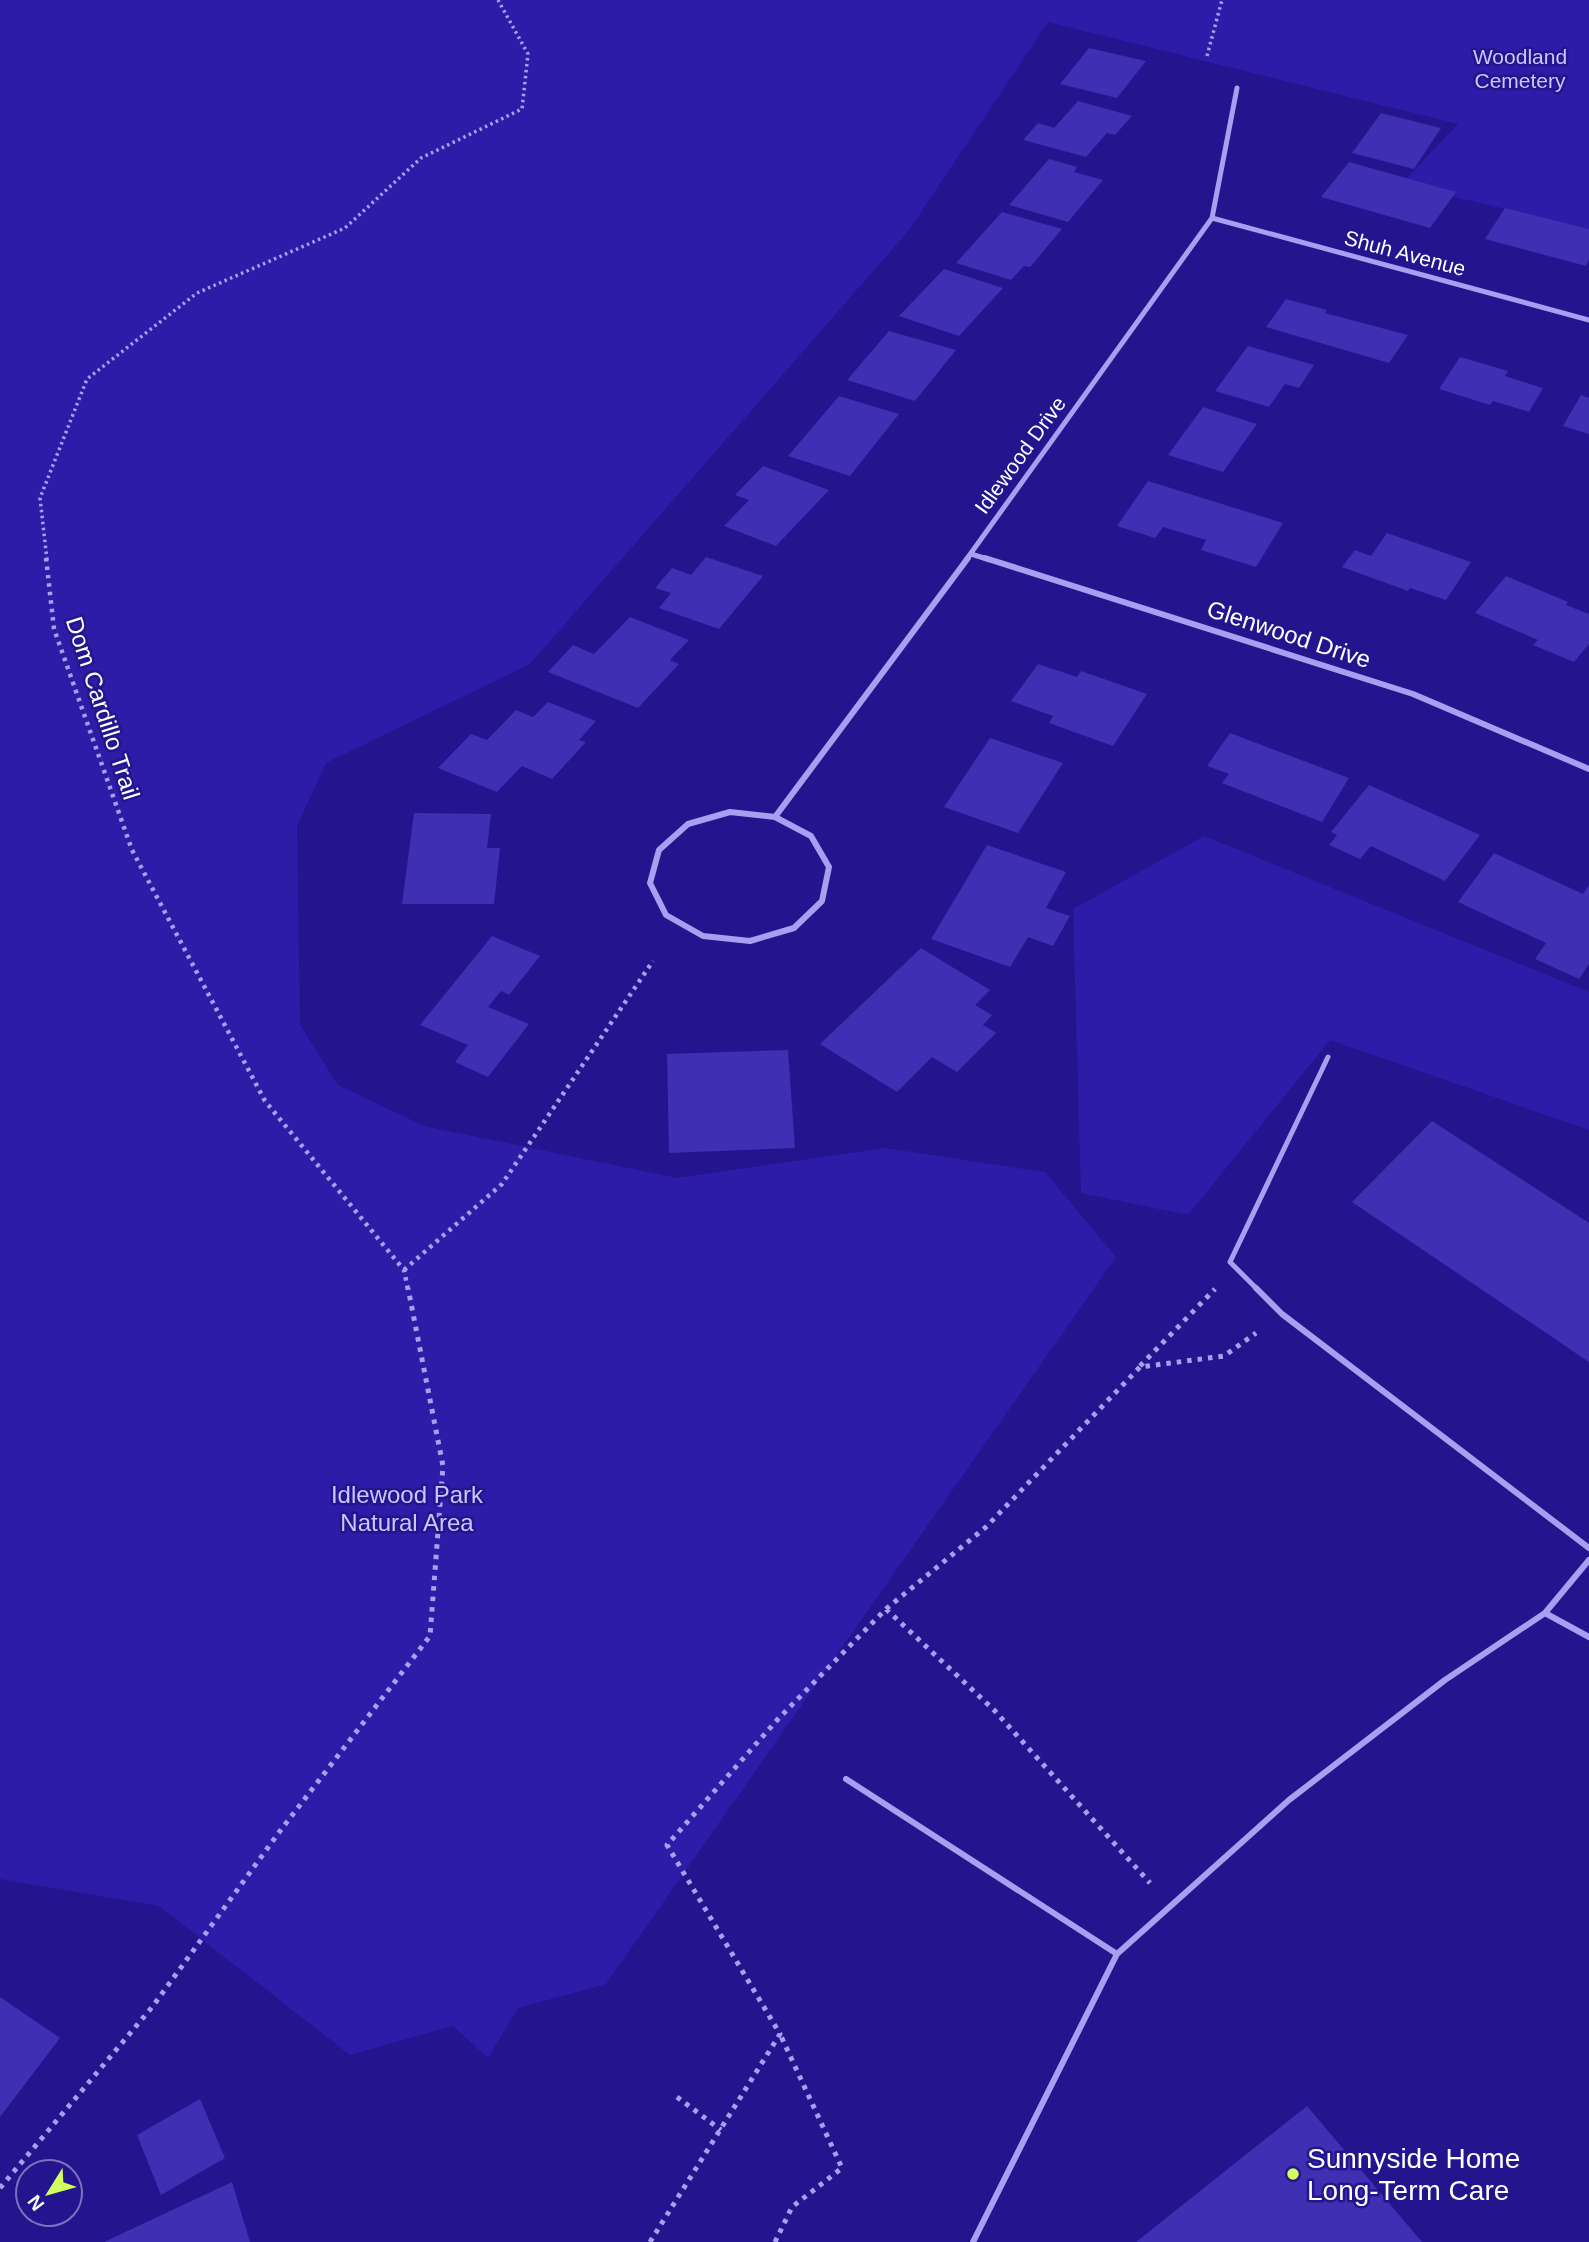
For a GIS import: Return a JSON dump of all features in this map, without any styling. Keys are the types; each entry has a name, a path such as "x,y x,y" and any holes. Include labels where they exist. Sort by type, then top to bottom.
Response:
{"street":[{"name":"Idlewood Drive","path":"775,817 971,554 1212,218 1237,88"},
{"name":"Shuh Avenue","path":"1212,218 1589,320"},
{"name":"Glenwood Drive","path":"971,554 1413,694 1589,769"},
{"path":"730,812 775,817 811,836 829,867 822,901 794,928 750,941 703,936 666,915 650,883 659,850 688,824 698,821 730,812"}],"lane":[{"path":"1328,1057 1230,1262 1282,1314 1589,1548"},
{"path":"973,2242 1116,1954 1289,1800 1445,1680 1545,1613 1589,1560"},
{"path":"1545,1613 1589,1637"},
{"path":"846,1779 1116,1954"}],"path":[{"name":"Dom Cardillo Trail","path":"404,1270 265,1101 132,850 54,629 40,498 88,379 197,293 345,228 421,158 522,109 528,54 498,0"},
{"path":"1207,56 1222,0"},
{"path":"0,2188 153,2006 280,1831 430,1636 443,1466 404,1270 502,1184 653,961"},
{"path":"775,2242 792,2207 842,2168 780,2034 667,1845 778,1719 886,1609 986,1527 1214,1291 1230,1262"},
{"path":"1140,1367 1224,1356 1282,1314"},
{"path":"886,1609 994,1710 1171,1906"},
{"path":"650,2242 780,2034"},
{"path":"677,2097 720,2130"}],"green space":[{"name":"Idlewood Park Natural Area","path":"0,0 1589,0 1589,229 1401,184 1458,124 1048,22 909,230 530,664 326,763 297,826 300,1025 338,1085 424,1126 677,1178 885,1148 1045,1172 1116,1257 606,1984 518,2008 488,2058 453,2026 350,2055 159,1906 0,1879"},
{"path":"1204,836 1589,992 1589,1130 1330,1040 1188,1215 1081,1193 1073,909"}],"building":[{"path":"1089,48 1146,61 1117,98 1060,84"},
{"path":"1078,101 1132,116 1115,135 1107,133 1086,157 1023,140 1038,123 1054,128"},
{"path":"1381,113 1441,128 1414,169 1352,153"},
{"path":"1049,159 1077,167 1074,172 1103,180 1068,222 1009,205"},
{"path":"1349,162 1456,192 1430,228 1321,197"},
{"path":"1505,208 1589,229 1589,260 1586,266 1485,239"},
{"path":"1002,212 1062,229 1030,267 1024,266 1011,280 956,263"},
{"path":"944,269 1003,288 959,336 899,316"},
{"path":"1286,299 1327,310 1325,313 1408,335 1389,363 1266,327"},
{"path":"889,331 956,350 915,401 847,380"},
{"path":"1248,346 1314,365 1299,388 1285,384 1269,407 1215,391"},
{"path":"1460,357 1508,371 1505,376 1543,388 1529,412 1493,401 1490,405 1439,389"},
{"path":"1581,395 1589,398 1589,434 1563,426"},
{"path":"839,396 899,414 850,476 788,456"},
{"path":"1203,407 1257,424 1223,472 1168,455"},
{"path":"763,466 829,490 776,546 724,526 749,500 735,495"},
{"path":"1148,481 1283,523 1256,567 1201,550 1206,540 1163,527 1155,538 1117,526"},
{"path":"1387,533 1471,562 1446,600 1410,588 1408,591 1342,567 1355,550 1371,556"},
{"path":"706,557 763,576 719,629 659,608 671,593 655,588 672,568 691,575"},
{"path":"1506,576 1568,602 1566,605 1589,614 1589,644 1574,662 1533,645 1538,640 1475,613"},
{"path":"630,617 689,640 670,660 679,664 638,708 548,672 573,645 594,654"},
{"path":"1038,664 1077,677 1081,671 1147,694 1113,746 1049,723 1053,716 1011,701"},
{"path":"548,702 596,721 579,740 586,742 552,779 522,766 497,792 438,768 471,734 487,740 516,710 533,717"},
{"path":"1230,733 1349,778 1322,822 1222,783 1229,774 1207,766"},
{"path":"990,738 1063,763 1018,833 944,807"},
{"path":"1369,785 1480,835 1445,881 1371,846 1360,859 1329,845 1337,835 1331,832"},
{"path":"414,813 491,814 487,848 500,848 494,904 402,904"},
{"path":"987,845 1066,872 1046,908 1070,916 1053,946 1028,937 1010,967 931,939"},
{"path":"1494,853 1583,894 1589,885 1589,964 1579,979 1535,959 1546,943 1458,902"},
{"path":"492,936 540,956 509,995 501,991 488,1007 529,1024 488,1077 455,1062 468,1045 420,1025"},
{"path":"921,948 990,990 975,1005 992,1015 983,1025 996,1033 957,1072 932,1057 897,1092 820,1044"},
{"path":"788,1050 795,1148 669,1153 667,1054"},
{"path":"1432,1121 1589,1223 1589,1362 1352,1202"},
{"path":"0,1997 60,2038 0,2117"},
{"path":"200,2099 225,2158 161,2195 137,2135"},
{"name":"Sunnyside Home Long-Term Care","path":"1307,2106 1422,2242 1136,2242"},
{"path":"232,2182 250,2242 104,2242"}],"place":[{"name":"Sunnyside Home Long-Term Care","path":"1293,2174"}],"park label":[{"name":"Woodland Cemetery","path":"1520,68"}]}
